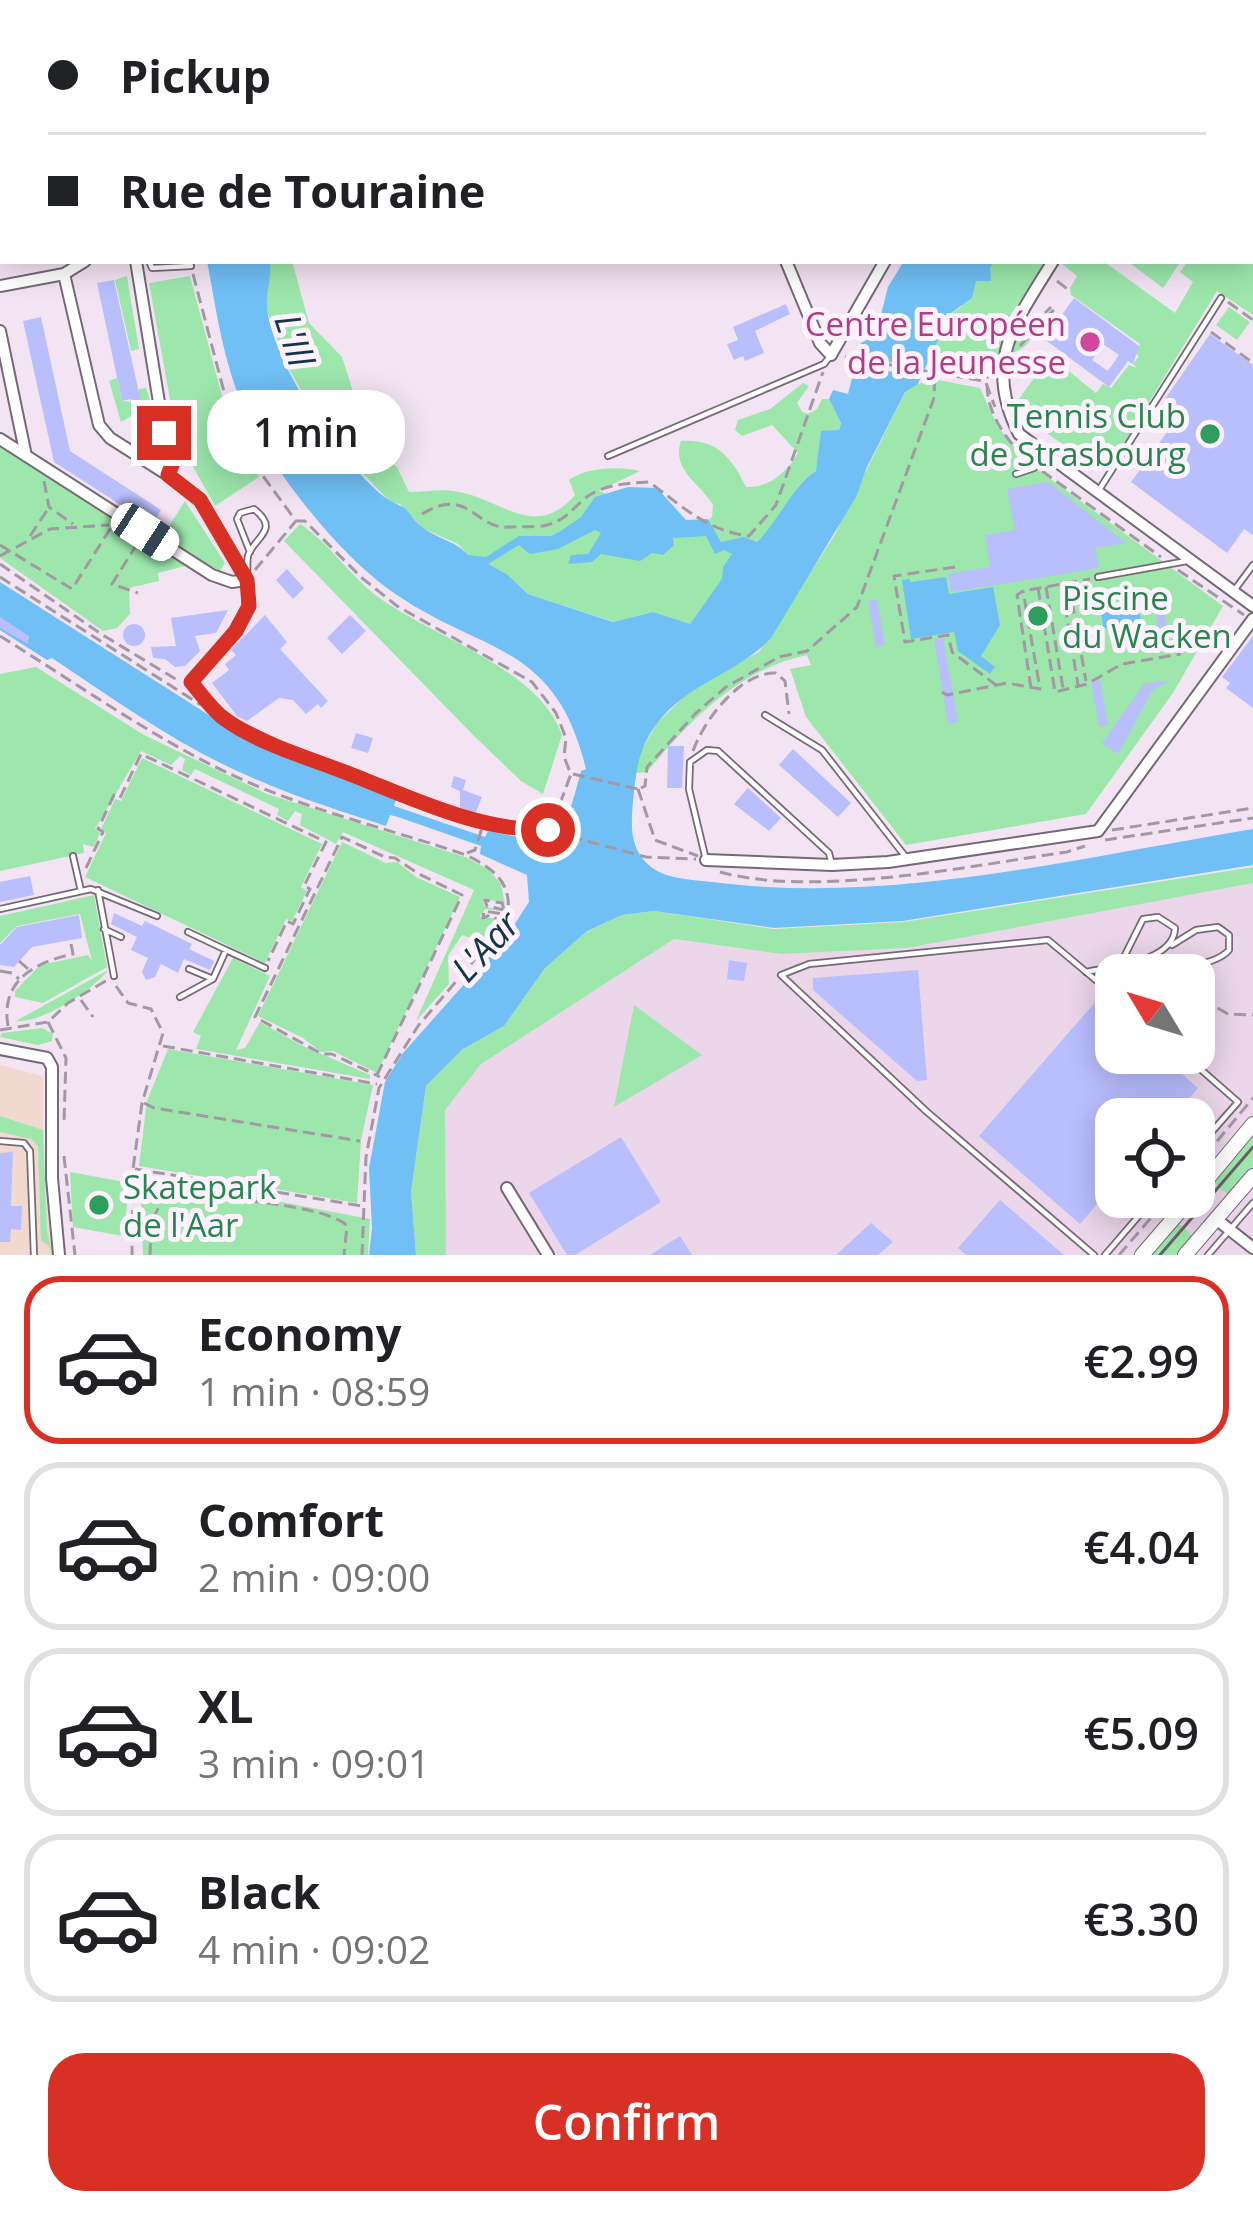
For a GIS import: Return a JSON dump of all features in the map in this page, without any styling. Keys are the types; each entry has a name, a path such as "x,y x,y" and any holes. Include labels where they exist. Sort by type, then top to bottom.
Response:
{"main road":[{"path":"1215,1170 1253,1124"},
{"path":"1184,1255 1253,1176"},
{"path":"1142,1255 1174,1218"}],"street":[{"path":"0,286 64,274 80,264"},
{"path":"136,264 164,433 176,455 168,475"},
{"path":"787,264 820,344 832,358 884,264"},
{"path":"1051,264 1004,350 1004,393 1018,434 1253,606"},
{"path":"64,274 99,425 110,438 200,500 247,580 249,606 236,631 191,682"},
{"path":"0,331 26,456"},
{"path":"0,439 221,580 247,580"},
{"path":"706,860 832,865 909,860 1098,831 1253,619"},
{"path":"0,1049 47,1058 52,1067 52,1178 59,1255"},
{"path":"507,1188 548,1255"},
{"path":"1216,1219 1253,1249"}],"lane":[{"path":"150,264 152,268 190,266"},
{"path":"1096,494 1221,298"},
{"path":"608,456 832,358"},
{"path":"1016,474 1034,468 1045,457"},
{"path":"247,580 250,552 237,519 240,513 254,509 266,526 250,552"},
{"path":"1098,577 1189,560"},
{"path":"1234,592 1253,565"},
{"path":"191,682 223,717 306,757 475,821 515,830 548,830"},
{"path":"765,715 822,750 909,860"},
{"path":"706,860 689,789 690,762 707,751 718,752 829,853 832,865"},
{"path":"73,856 81,890"},
{"path":"98,890 114,976"},
{"path":"0,909 98,890 157,916"},
{"path":"1126,954 1143,920 1158,917 1170,922 1175,938 1169,946"},
{"path":"1148,954 1196,930 1218,927 1229,935 1229,950 1215,960"},
{"path":"104,929 122,937"},
{"path":"188,932 266,966"},
{"path":"1094,1255 926,1111 781,975 809,964 1048,940 1095,980"},
{"path":"180,997 213,979 226,950"},
{"path":"189,969 213,979"},
{"path":"1086,972 1095,970"},
{"path":"1206,1074 1238,1102 1215,1129"},
{"path":"0,1141 24,1143 30,1151 34,1255"},
{"path":"1208,1255 1253,1203"},
{"path":"1105,1255 1137,1218"}],"path":[{"path":"190,266 232,422 252,461 296,521"},
{"path":"1046,273 1070,291"},
{"path":"1221,298 1253,320"},
{"path":"1046,314 1052,309"},
{"path":"1203,327 1253,363"},
{"path":"422,514 436,505 457,504 502,529 544,526 573,514 589,495 649,482 699,521 728,534 749,536 776,505 832,358 985,382"},
{"path":"571,774 645,787 647,766 726,687 779,657 807,651 857,607 934,398 935,375"},
{"path":"28,538 49,507 44,467"},
{"path":"49,507 73,525"},
{"path":"247,580 296,521"},
{"path":"296,521 305,521 397,606 532,682 556,713 566,738 563,757 571,774 548,830 646,857 706,860"},
{"path":"0,545 8,550 72,589 113,524 73,525 28,538 8,550 0,556"},
{"path":"138,593 112,584 145,532"},
{"path":"0,564 172,679 191,682"},
{"path":"955,567 894,576 905,643 948,635 952,652 996,685"},
{"path":"0,577 223,717"},
{"path":"1031,690 1017,596 1098,577"},
{"path":"1069,583 1086,684"},
{"path":"1061,584 1078,687"},
{"path":"1046,586 1063,690"},
{"path":"1039,588 1055,692 1086,684 1122,664 1181,654"},
{"path":"1023,591 1039,686"},
{"path":"0,636 170,743 231,774 307,806 466,855 489,866 507,887 505,925 380,1080"},
{"path":"690,762 709,720 742,686 765,672 776,673 785,681 789,714"},
{"path":"942,692 1007,682 1031,690 1054,687"},
{"path":"82,877 103,832 98,830 106,812 114,796 120,798 141,754 337,847"},
{"path":"638,789 655,840 706,860"},
{"path":"1098,831 1253,808"},
{"path":"466,855 476,849 482,830"},
{"path":"362,1255 370,1124 380,1080 463,895 395,858 342,837 255,1017 380,1080"},
{"path":"266,966 287,921 293,923 310,889 304,886 326,842"},
{"path":"280,936 291,942"},
{"path":"9,1028 5,1003 11,990 37,962 73,954 71,944"},
{"path":"19,961 29,970"},
{"path":"0,970 20,980"},
{"path":"0,1030 48,1022 68,1003 114,976 122,998 151,1009 163,1033 142,1103 133,1169 132,1255"},
{"path":"80,999 93,1017"},
{"path":"1215,1006 1228,1014 1253,1015"},
{"path":"48,1022 64,1050 69,1077 64,1126"},
{"path":"161,1046 380,1080"},
{"path":"147,1062 155,1064"},
{"path":"1215,1144 1253,1098"},
{"path":"142,1103 360,1142"},
{"path":"64,1143 75,1255"},
{"path":"133,1169 363,1207"},
{"path":"149,1255 155,1213 166,1197 175,1194 327,1214 346,1223 344,1255"},
{"path":"327,1214 329,1201"},
{"path":"1119,1255 1151,1218"}],"shaded area":[{"path":"1253,883 1253,1255 446,1255 444,1110 481,1064 674,939 781,954 907,948"},
{"path":"0,1065 43,1076 43,1167 52,1255 0,1255"}],"green space":[{"path":"270,264 293,264 309,323 342,357 367,435 397,467 409,492 453,491 518,514 546,515 560,508 575,495 569,480 585,472 632,469 640,471 599,491 611,496 662,493 680,520 703,525 712,517 713,505 683,468 681,441 713,447 728,458 746,487 755,487 777,478 798,453 772,425 742,436 735,430 738,420 770,409 803,383 809,386 797,403 802,412 808,414 822,399 829,399 841,423 839,430 829,433 816,471 803,481 776,522 690,625 653,612 614,622 528,594 508,575 422,528 400,504 390,502 312,409 286,364 266,308"},
{"path":"991,264 1043,264 1002,330 1013,335 1035,326 1031,338 1018,351 989,359 971,371 937,365 928,359 940,321 961,307"},
{"path":"1062,264 1107,264 1175,313 1193,282 1180,272 1186,264 1253,264 1253,315 1217,291 1110,466 1102,461 1097,469 1037,426 1019,399 1050,356 1096,393 1103,384 1111,388 1129,365 1137,368 1133,364 1140,344 1071,295 1077,276"},
{"path":"1131,264 1179,264 1163,288"},
{"path":"127,276 139,349 131,351 115,280"},
{"path":"190,276 230,426 259,477 215,506 177,438 149,283"},
{"path":"1229,307 1250,322 1237,340 1216,325"},
{"path":"117,378 122,401 139,402 139,389 146,388 152,407 135,409 135,414 121,422 109,381"},
{"name":"Piscine du Wacken","path":"938,380 980,388 998,427 1025,460 1223,606 1173,693 1086,814 906,845 806,717 790,669 811,665 807,655 738,685 681,733 647,772 636,773 636,760 657,723 694,687 759,652 834,536 905,392"},
{"path":"0,444 189,565 158,573 159,581 129,588 130,614 117,628 103,631 0,558"},
{"path":"185,501 225,563 220,571 162,537"},
{"path":"300,524 373,593 506,671 549,711 562,735 543,794 521,781 474,736 284,541"},
{"path":"36,667 144,735 267,794 465,857 488,869 501,884 505,905 484,898 484,906 502,911 485,909 480,917 502,919 500,923 473,958 475,939 462,935 448,956 449,984 416,1021 474,890 343,832 336,844 300,825 302,814 295,811 288,821 277,815 279,809 195,769 191,775 182,770 185,759 180,756 171,765 141,751 95,829 100,833 94,847 83,844 84,853 0,871 0,674"},
{"path":"142,758 322,844 301,887 307,891 292,921 286,919 265,963 85,877 106,833 101,829 115,799 121,801"},
{"path":"342,842 386,863 397,862 416,877 460,897 377,1073 333,1051 321,1052 258,1016"},
{"path":"1253,867 1253,883 907,948 781,954 674,939 481,1064 445,1110 446,1255 416,1255 411,1192 426,1086 463,1049 504,1026 545,968 587,931 622,915 654,911 774,929 903,922"},
{"path":"94,895 107,967 43,1003 15,997 15,991 40,965 88,955 92,961 80,914 17,926 0,943 0,916"},
{"path":"233,958 270,976 236,1050 245,1048 260,1022 370,1079 196,1049 201,1036 193,1032"},
{"path":"108,970 66,1004 39,1017 16,1021"},
{"path":"634,1005 702,1055 614,1107"},
{"path":"42,1028 53,1034 52,1041 38,1045 0,1037 2,1033"},
{"path":"168,1049 373,1085 361,1140 357,1203 139,1166 147,1101"},
{"path":"0,1116 43,1130 52,1255 41,1241 38,1146 31,1139 0,1132"},
{"path":"1253,1135 1253,1167 1228,1195 1215,1180"},
{"name":"Skatepark de l'Aar","path":"70,1172 130,1183 123,1236 73,1227"},
{"path":"140,1175 370,1219 368,1255 143,1255"},
{"path":"1178,1223 1193,1236 1176,1255 1150,1255"}],"water":[{"path":"208,264 270,264 267,308 274,338 314,415 369,483 419,525 468,555 486,557 519,536 551,536 581,517 595,497 628,487 657,488 686,520 708,519 721,542 744,537 757,542 816,471 821,431 839,430 841,423 829,399 833,390 848,394 861,343 876,335 888,287 902,264 992,264 991,281 976,281 972,298 940,321 941,333 918,384 905,392 856,497 771,638 682,699 650,734 635,780 635,845 651,867 672,876 780,888 848,888 984,875 1253,829 1253,865 903,921 774,928 654,911 622,915 587,931 545,968 504,1026 463,1049 426,1086 411,1192 416,1255 369,1255 369,1168 385,1082 403,1053 507,936 529,902 527,875 480,854 481,846 390,815 386,826 352,815 200,753 0,630 0,582 234,731 397,796 394,806 485,837 488,831 530,838 555,833 563,825 581,771 586,769 572,726 533,672 387,588 320,523 260,440 235,386","holes":["595,530 601,533 588,554 571,555 568,564 592,562 601,554 640,561 652,553 663,555 674,545 673,538 706,536 715,554 724,550 732,554 722,579 690,624 653,612 613,622 528,594 488,564 519,545 530,554 558,549"]},
{"path":"946,577 949,594 993,587 1000,625 981,656 995,667 990,674 958,651 954,632 911,639 902,580"},
{"path":"1137,600 1141,620 1125,641 1103,626 1100,606"}],"pier":[{"path":"857,356 925,369 921,377 855,365"}],"building":[{"path":"114,280 141,402 132,404 131,399 122,401 97,283"},
{"name":"Centre Européen de la Jeunesse","path":"1074,298 1139,346 1133,364 1128,361 1109,387 1044,339","holes":["1103,344 1119,355 1108,371 1092,360"]},
{"path":"786,304 790,314 755,331 764,353 734,360 727,344 738,340 733,327"},
{"path":"41,317 70,451 161,510 152,525 54,462 23,321"},
{"name":"Tennis Club de Strasbourg","path":"1210,334 1253,365 1253,535 1244,529 1227,553 1131,482 1146,461 1141,457 1151,443 1156,447 1182,412 1165,399"},
{"path":"1048,482 1126,543 1095,548 1099,568 951,592 948,574 990,567 985,535 1015,530 1007,489"},
{"path":"287,569 304,588 293,599 276,580"},
{"path":"1162,596 1170,642 1161,644 1153,597"},
{"path":"877,599 885,645 876,647 868,601"},
{"path":"228,610 216,633 195,636 200,651 185,666 153,658 151,647 176,646 171,618"},
{"path":"265,615 287,642 280,649 328,701 321,708 318,704 306,714 293,700 279,698 247,721 237,716 212,683 229,670 225,664 236,655 231,650"},
{"path":"350,615 366,631 342,654 327,638"},
{"path":"0,617 29,636 28,644 0,628"},
{"path":"134,624 145,635 134,646 123,635"},
{"path":"1253,636 1253,708 1226,688 1230,683 1222,677"},
{"path":"943,638 958,722 948,724 934,639"},
{"path":"1100,680 1108,726 1099,727 1091,681"},
{"path":"1170,680 1152,691 1118,754 1102,743 1144,684"},
{"path":"356,733 373,738 368,753 351,748"},
{"path":"668,746 684,746 682,788 667,788"},
{"path":"793,749 851,803 838,817 779,765"},
{"path":"454,776 466,780 463,790 482,797 475,814 460,808 460,791 451,787"},
{"path":"748,788 781,818 769,831 734,804"},
{"path":"30,876 34,895 0,902 0,882"},
{"path":"114,913 142,926 145,921 192,944 189,949 214,961 210,970 184,959 178,973 161,964 155,977 146,980 142,972 148,958 131,950 137,937 111,924"},
{"path":"79,915 82,938 32,947 14,967 0,965 0,945 17,927"},
{"path":"729,960 747,963 744,981 727,979"},
{"path":"918,970 927,1080 917,1081 813,990 813,978"},
{"path":"1095,1002 1095,1074 1182,1074 1198,1088 1189,1098 1095,1098 1095,1206 1080,1224 979,1136"},
{"path":"621,1137 661,1202 575,1255 567,1255 529,1193"},
{"path":"13,1152 11,1206 22,1206 21,1230 11,1229 10,1242 0,1242 0,1153"},
{"path":"1000,1200 1064,1255 966,1255 958,1248"},
{"path":"871,1223 893,1242 878,1255 836,1255"},
{"path":"680,1236 692,1255 650,1255"}],"tram line":[{"path":"1160,1255 1253,1147"}],"place":[{"name":"Centre Européen de la Jeunesse","path":"1090,342"},
{"name":"Tennis Club de Strasbourg","path":"1210,434"},
{"name":"Piscine du Wacken","path":"1038,616"},
{"name":"Skatepark de l'Aar","path":"99,1205"}],"route":[{"path":"164,433 176,455 168,475 200,500 247,580 249,606 236,631 191,682 206,700 223,717 306,757 475,821 515,830 548,830"}],"water label":[{"name":"L'Ill","path":"295,340"},
{"name":"L'Aar","path":"485,946"}]}
